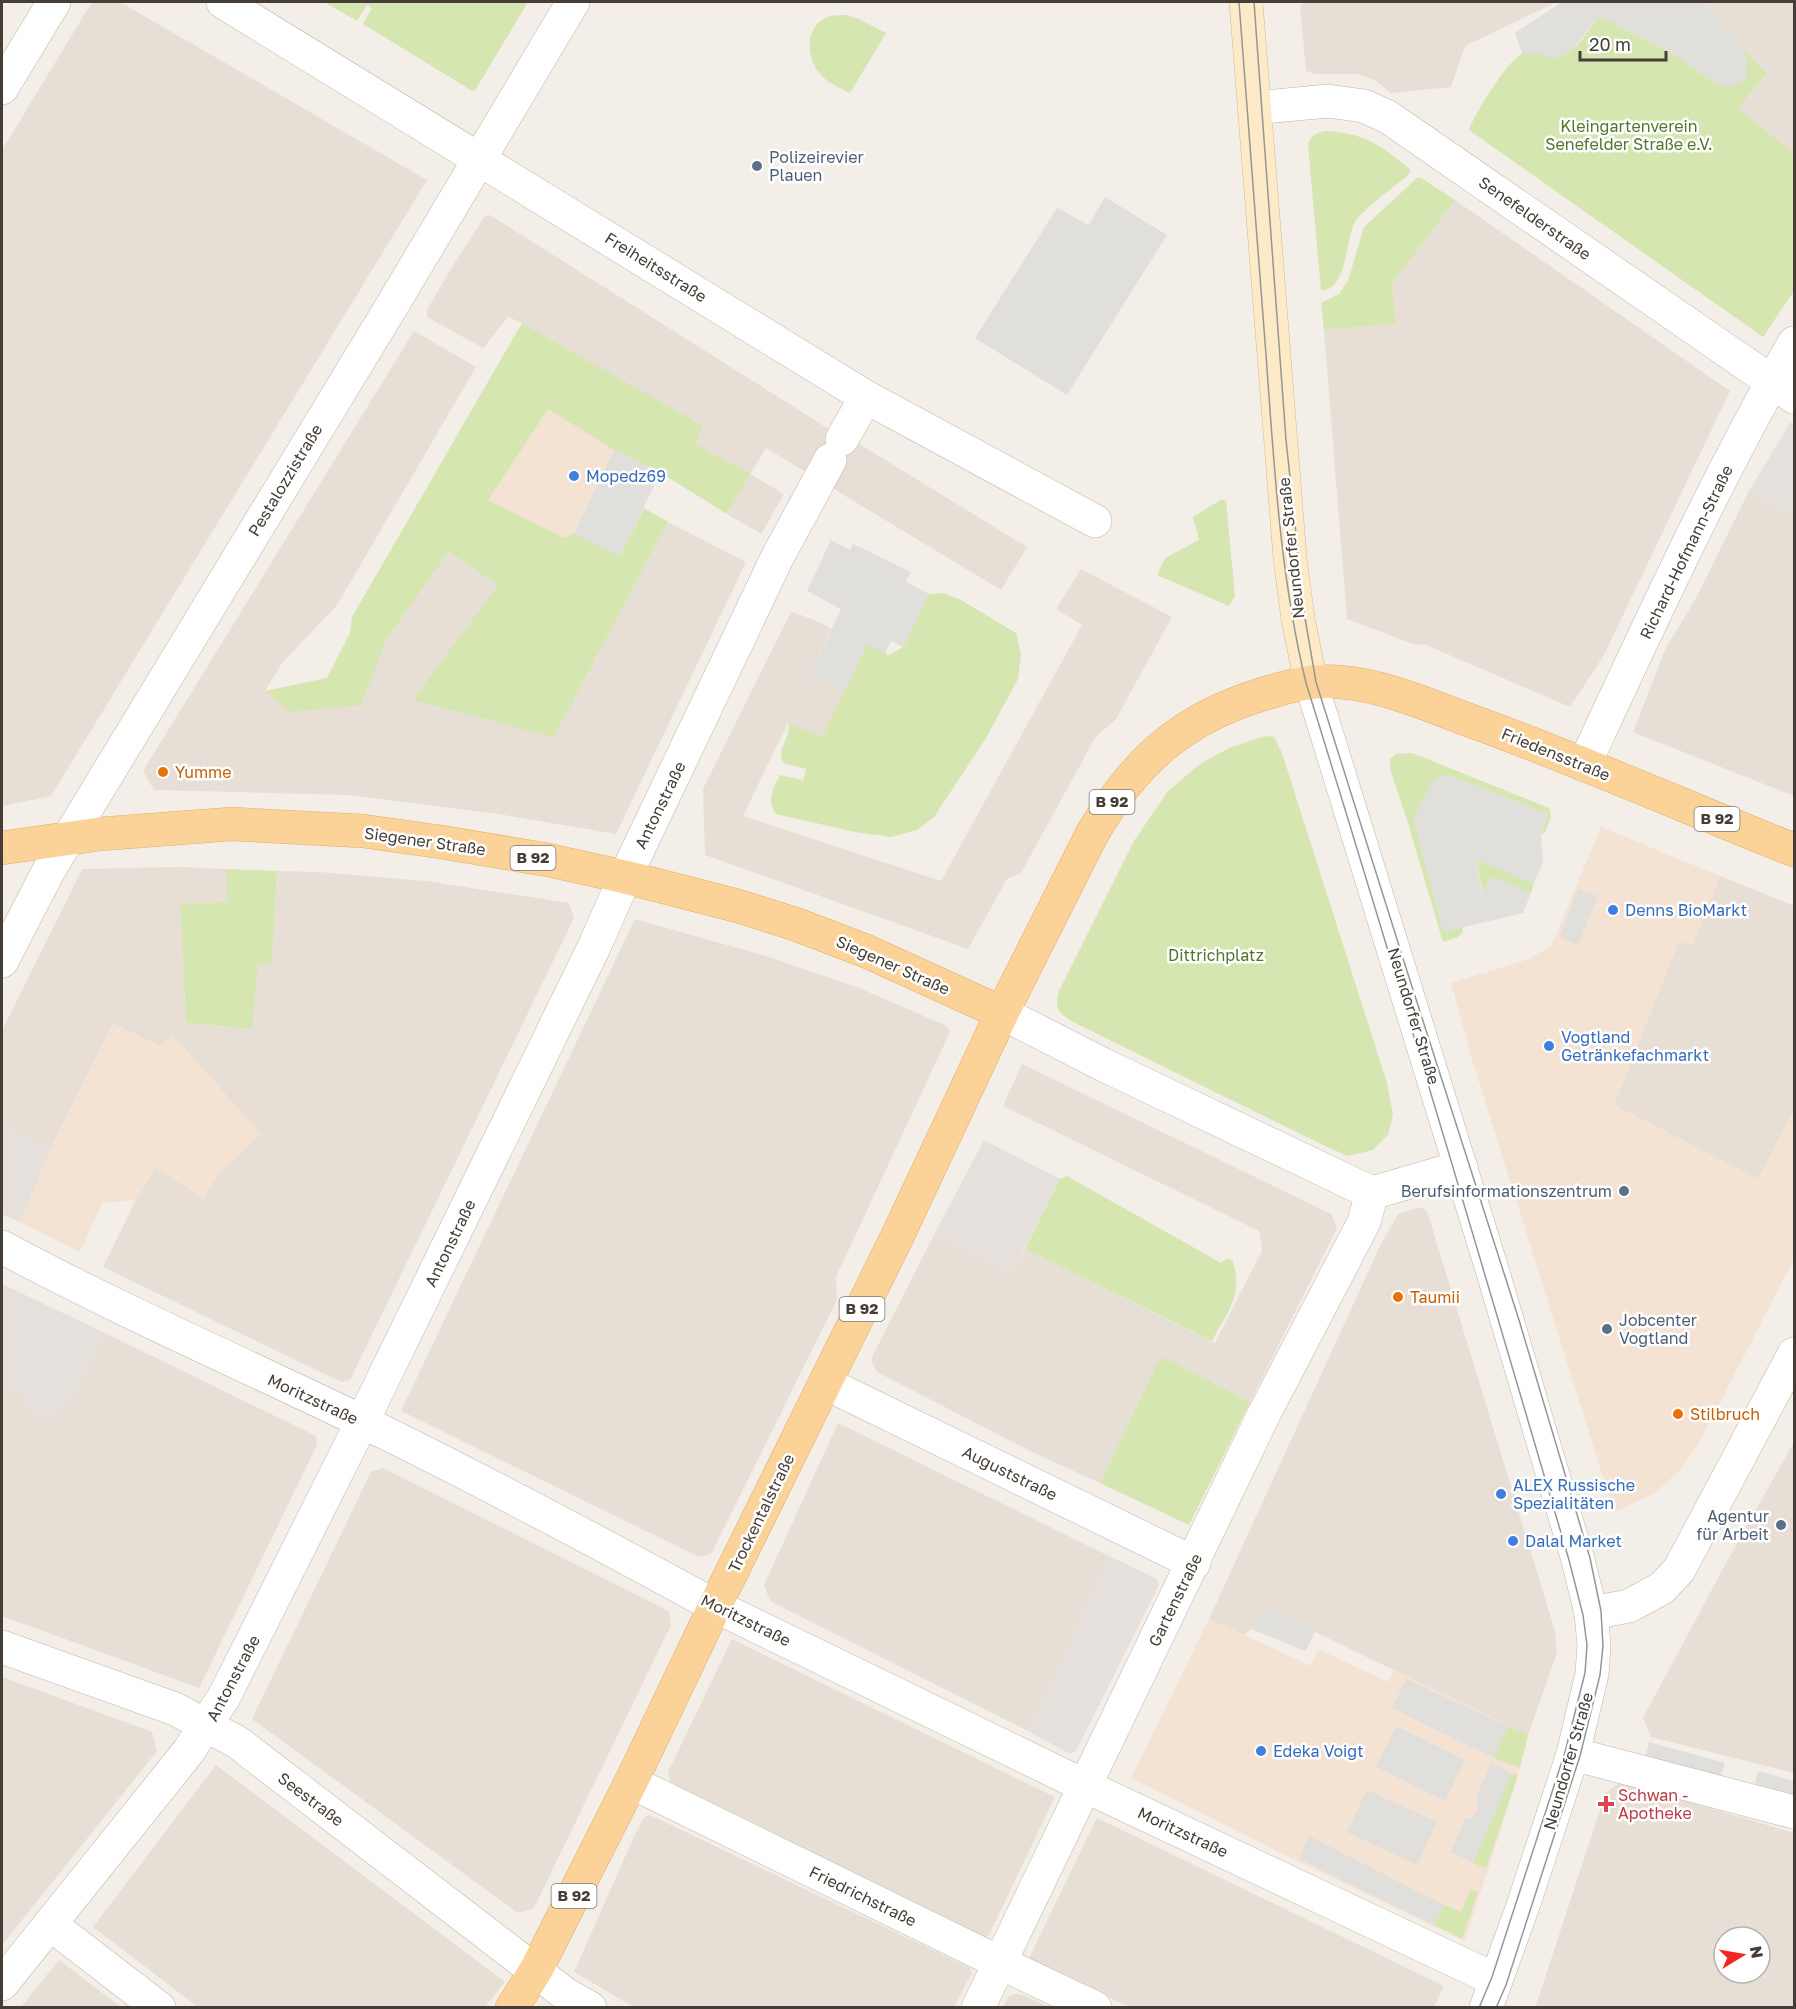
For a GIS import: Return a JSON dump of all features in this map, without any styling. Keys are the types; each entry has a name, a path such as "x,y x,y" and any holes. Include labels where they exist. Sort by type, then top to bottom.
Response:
{"main road":[{"name":"Friedensstraße","path":"1311,683 1342,683 1369,687 1404,697 1508,734 1794,850"},
{"name":"B 92","path":"1002,1013 1092,834 1108,808 1151,755 1173,737 1204,717 1276,690 1311,683"},
{"name":"Siegener Straße","path":"2,848 69,837 232,824 363,831 548,860 738,906 795,924 866,951 1002,1013"},
{"name":"Trockentalstraße","path":"512,2007 536,1970 631,1782 898,1235 1002,1013"}],"street":[{"path":"2,88 54,2"},
{"name":"Freiheitsstraße","path":"223,2 866,397 1095,521"},
{"name":"Pestalozzistraße","path":"2,961 49,870 393,304 573,2"},
{"name":"Neundorfer Straße","path":"1246,2 1290,558 1298,619 1311,683 1461,1167 1578,1560 1591,1613 1594,1646 1592,1674 1573,1754 1491,1994"},
{"name":"Senefelderstraße","path":"1254,108 1328,101 1364,106 1388,117 1783,389"},
{"name":"Richard-Hofmann-Straße","path":"1584,765 1706,509 1783,389 1794,343"},
{"name":"Antonstraße","path":"2,1984 188,1752 225,1698 590,956 625,877 777,558 866,397"},
{"path":"1002,1013 1115,1070 1372,1193 1461,1167"},
{"name":"Gartenstraße","path":"978,2007 1264,1414 1365,1222 1372,1193"},
{"name":"Moritzstraße","path":"2,1247 77,1288 362,1422 631,1560 715,1606 1085,1786 1491,1994"},
{"path":"1591,1613 1629,1606 1662,1588 1679,1570 1793,1359"},
{"name":"Auguststraße","path":"825,1383 1194,1563"},
{"name":"Seestraße","path":"2,1647 176,1709 237,1742 564,1993 590,2007"},
{"path":"1573,1754 1794,1812"},
{"name":"Friedrichstraße","path":"631,1782 1000,1963 1095,2007"},
{"path":"50,1924 159,2007"}],"shaded area":[{"path":"92,2 120,2 427,180 51,796 2,806 2,150"},
{"path":"1304,2 1557,2 1465,46 1451,87 1391,93 1376,81 1358,74 1315,74 1306,71 1300,6"},
{"path":"1562,2 1702,2 1742,48 1747,62 1746,77 1740,83 1727,87 1713,82 1675,55 1600,18 1573,49 1561,57 1552,58 1534,53 1522,53 1515,33"},
{"path":"1702,2 1794,2 1794,153 1738,109 1767,73"},
{"path":"1105,197 1167,235 1067,395 975,338 1057,208 1089,225"},
{"path":"1455,200 1730,391 1604,655 1570,707 1426,645 1413,644 1347,619 1324,330 1396,324 1392,284"},
{"path":"490,215 832,431 856,442 1027,547 1001,590 766,448 750,474 784,494 761,534 727,514 749,474 694,444 702,426 508,317 483,348 427,317 427,310 447,275 485,216"},
{"path":"414,331 476,367 337,605 282,663 265,691 361,705 388,637 449,552 499,585 554,737 668,522 746,562 616,834 498,814 349,795 154,790 143,771"},
{"path":"548,409 614,450 574,533 565,538 487,499"},
{"path":"1794,422 1794,514 1749,491 1790,423"},
{"path":"614,450 661,472 620,556 574,533"},
{"path":"1749,491 1794,514 1794,796 1633,732 1665,650 1697,596"},
{"path":"831,540 850,550 853,544 911,572 906,582 929,594 903,647 891,641 885,653 867,645 844,692 809,675 841,609 807,591"},
{"path":"1081,569 1172,617 1116,719 1095,738 1021,873 1007,879 968,949 705,855 703,789 791,612 831,628 809,675 844,692 822,737 788,723 743,816 941,881 1082,625 1056,609"},
{"path":"1448,775 1548,814 1541,834 1543,862 1534,883 1476,860 1482,894 1490,877 1531,893 1523,913 1443,932 1413,819 1432,783 1439,777"},
{"path":"1601,827 1720,876 1693,945 1679,941 1614,1105 1758,1179 1794,1110 1794,1259 1700,1441 1681,1469 1655,1493 1614,1512 1472,1059 1451,983 1529,959 1551,946"},
{"path":"178,867 227,869 227,902 180,903 186,1023 251,1029 258,964 272,965 277,871 319,872 426,881 569,903 574,918 350,1380 341,1382 103,1267 155,1167 203,1198 219,1173 261,1134 172,1035 160,1046 113,1024 50,1150 2,1127 2,1031 82,869"},
{"path":"1720,876 1794,906 1794,1110 1758,1179 1614,1105 1679,941 1693,945"},
{"path":"1578,889 1598,896 1578,945 1559,937"},
{"path":"635,919 766,956 859,988 947,1026 950,1032 836,1277 837,1300 711,1554 699,1557 401,1411"},
{"path":"113,1024 160,1046 172,1035 261,1134 219,1173 203,1198 155,1167 136,1200 102,1203 80,1252 20,1222 50,1150"},
{"path":"1022,1064 1331,1214 1337,1228 1250,1402 1160,1358 1100,1483 1034,1453 877,1372 871,1359 934,1235 1003,1269 1015,1267 1025,1249 1215,1343 1262,1251 1259,1231 1003,1106"},
{"path":"2,1127 50,1150 20,1222 2,1214"},
{"path":"984,1140 1060,1179 1015,1267 1003,1269 934,1235"},
{"path":"1420,1207 1427,1211 1555,1631 1557,1653 1528,1735 1315,1632 1306,1651 1251,1629 1244,1635 1209,1619 1380,1246 1398,1214"},
{"path":"2,1284 103,1332 67,1405 49,1423 23,1410 25,1396 2,1385"},
{"path":"103,1332 316,1436 317,1445 199,1688 2,1616 2,1385 25,1396 67,1405"},
{"path":"838,1423 1109,1556 1047,1695 1028,1731 770,1601 764,1585"},
{"path":"1794,1442 1794,1773 1651,1737 1643,1718"},
{"path":"383,1468 669,1611 671,1625 534,1908 518,1913 252,1719 371,1472"},
{"path":"1109,1556 1157,1579 1159,1585 1076,1751 1070,1754 1028,1731 1047,1695"},
{"path":"1264,1606 1314,1629 1304,1651 1254,1628"},
{"path":"1209,1619 1311,1666 1318,1649 1388,1682 1394,1670 1528,1735 1518,1776 1465,1941 1131,1778"},
{"path":"732,1639 1055,1797 989,1935 985,1937 670,1782 668,1772"},
{"path":"2,1677 152,1732 157,1751 2,1945"},
{"path":"1406,1679 1508,1726 1494,1758 1392,1708"},
{"path":"1396,1726 1465,1760 1445,1801 1376,1767"},
{"path":"1649,1742 1725,1763 1720,1779 1645,1759"},
{"path":"1491,1763 1512,1773 1473,1863 1451,1852 1465,1819 1471,1818 1477,1812 1476,1798"},
{"path":"216,1765 505,1982 485,2007 198,2007 93,1927"},
{"path":"1758,1771 1794,1781 1794,1799 1753,1789"},
{"path":"1621,1782 1794,1833 1794,2007 1535,2008 1606,1792"},
{"path":"1367,1790 1437,1822 1417,1865 1347,1832"},
{"path":"650,1815 970,1968 972,1973 954,2007 634,2007 574,1972 633,1839 644,1817"},
{"path":"1097,1818 1444,1986 1434,2007 1129,2007 1029,1958"},
{"path":"1309,1836 1444,1905 1434,1925 1299,1859"},
{"path":"59,1960 121,2007 21,2007"},
{"path":"1015,1994 1023,1995 1049,2007 1003,2007 1008,1997"}],"green space":[{"path":"324,2 528,2 474,92 363,24 372,8 367,5 357,21"},
{"path":"846,15 886,33 850,93 821,75 810,51 812,33 822,20 831,16"},
{"name":"Kleingartenverein Senefelder Straße e.V.","path":"1600,18 1675,55 1713,82 1747,62 1742,48 1767,73 1738,109 1794,153 1794,291 1763,337 1469,130 1493,87 1518,57 1531,52 1552,56 1565,54 1577,46"},
{"path":"1326,131 1340,132 1372,142 1411,170 1358,218 1351,232 1344,264 1336,283 1329,289 1321,290 1308,145 1314,135"},
{"path":"1417,178 1421,178 1455,200 1392,284 1396,324 1324,330 1321,303 1339,294 1348,281 1364,227"},
{"path":"522,323 703,426 695,444 750,474 727,514 661,473 614,450 548,409 488,500 565,538 574,533 620,556 644,508 668,522 554,737 413,700 498,585 449,552 388,637 361,705 289,712 265,691 327,678 350,633 352,617"},
{"path":"1222,499 1226,501 1235,596 1229,606 1157,575 1165,558 1199,540 1193,517"},
{"path":"943,593 961,600 1016,633 1021,654 1018,679 986,738 934,817 917,830 891,837 855,832 776,814 771,799 780,775 803,780 806,769 783,763 781,752 788,733 788,723 822,737 867,644 889,655 903,647 929,594"},
{"name":"Dittrichplatz","path":"1265,736 1274,737 1282,753 1387,1083 1393,1115 1388,1135 1373,1150 1348,1156 1075,1023 1062,1014 1057,1002 1059,991 1134,841 1168,791 1200,764 1229,748"},
{"path":"1412,753 1549,808 1551,816 1545,833 1541,834 1548,814 1448,775 1439,777 1432,783 1443,931 1462,926 1463,932 1458,937 1443,942 1390,769 1390,759 1396,754"},
{"path":"1476,859 1534,883 1531,893 1490,877 1483,895"},
{"path":"227,869 277,871 272,965 258,964 252,1029 186,1023 180,903 227,902"},
{"path":"1067,1176 1221,1263 1227,1258 1233,1261 1236,1274 1235,1294 1212,1341 1025,1249 1060,1179"},
{"path":"1162,1357 1250,1402 1189,1525 1100,1483"},
{"path":"1508,1726 1528,1735 1520,1768 1494,1758"},
{"path":"1512,1773 1518,1775 1486,1868 1473,1863"},
{"path":"1470,1890 1478,1892 1462,1939 1434,1925 1444,1905 1461,1912"}],"tram line":[{"path":"1239,2 1275,478 1284,561 1297,643 1306,683 1407,1012 1569,1560 1583,1615 1587,1645 1585,1673 1565,1752 1492,1977 1479,2008"},
{"path":"1254,2 1286,440 1305,618 1316,682 1519,1320 1590,1558 1601,1611 1603,1646 1600,1675 1580,1756 1506,1985 1496,2008"}],"place":[{"name":"Polizeirevier Plauen","path":"757,166"},
{"name":"Mopedz69","path":"574,476"},
{"name":"Yumme","path":"163,772"},
{"name":"Denns BioMarkt","path":"1613,910"},
{"name":"Vogtland Getränkefachmarkt","path":"1549,1046"},
{"name":"Berufsinformationszentrum","path":"1624,1191"},
{"name":"Taumii","path":"1398,1297"},
{"name":"Jobcenter Vogtland","path":"1607,1329"},
{"name":"Stilbruch","path":"1678,1414"},
{"name":"ALEX Russische Spezialitäten","path":"1501,1494"},
{"name":"Agentur für Arbeit","path":"1781,1525"},
{"name":"Dalal Market","path":"1513,1541"},
{"name":"Edeka Voigt","path":"1261,1751"},
{"name":"Schwan - Apotheke","path":"1606,1804"}]}
